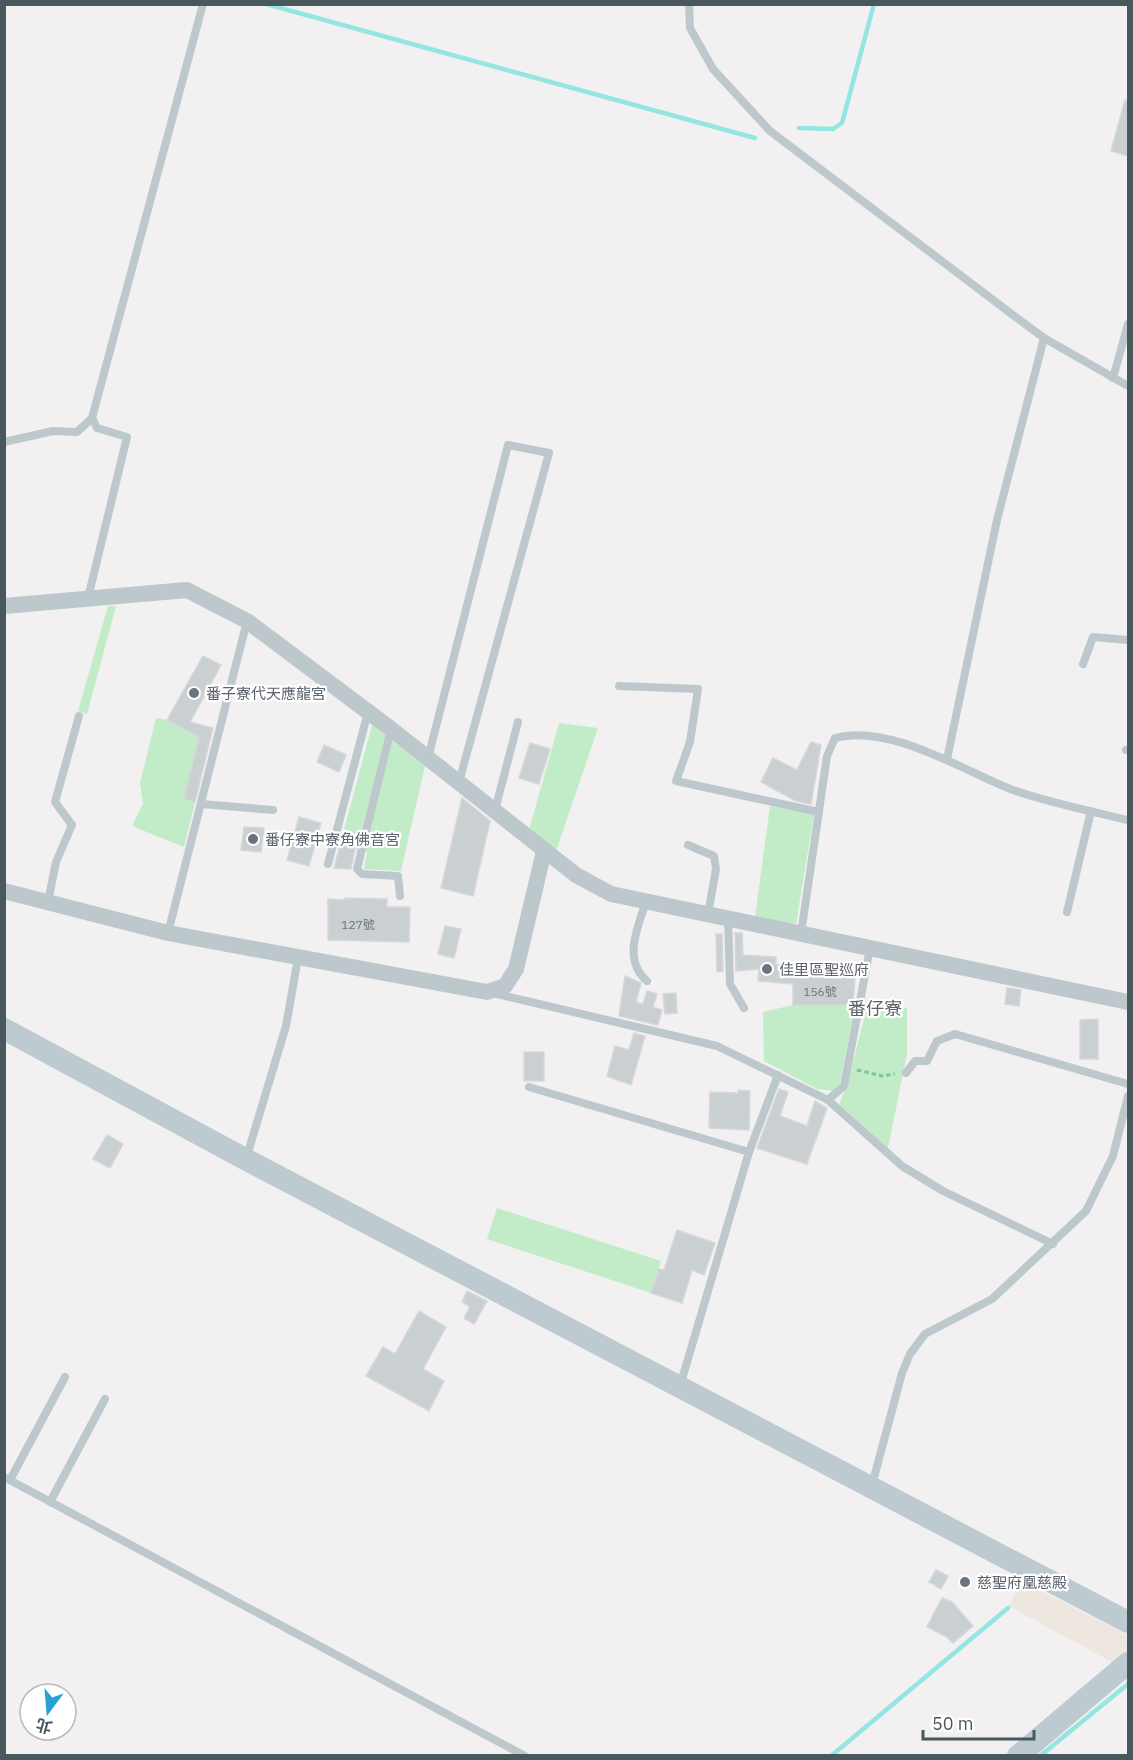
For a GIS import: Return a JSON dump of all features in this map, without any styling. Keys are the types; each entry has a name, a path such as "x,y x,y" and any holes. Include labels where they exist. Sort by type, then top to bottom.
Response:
{"street":[{"path":"4,606 187,590 247,621 391,729 544,851 576,875 611,894 1128,1002"},
{"path":"4,891 168,933 487,992 505,986 516,969 544,851"},
{"path":"4,1029 245,1159 1128,1622"},
{"path":"1018,1755 1128,1664"}],"lane":[{"path":"4,442 53,431 77,432 92,418 203,4"},
{"path":"689,4 690,28 714,69 770,131 1044,338 1128,386"},
{"path":"1113,378 1128,324"},
{"path":"947,759 997,520 1044,338"},
{"path":"88,598 127,437 98,428 92,418"},
{"path":"428,758 508,445 549,453 459,782"},
{"path":"168,933 247,621"},
{"path":"1083,664 1093,637 1128,640"},
{"path":"619,686 698,689 690,742 676,781 819,812"},
{"path":"328,864 368,712"},
{"path":"48,902 56,862 72,825 55,802 80,716"},
{"path":"495,810 518,722"},
{"path":"391,729 357,869 362,874 398,876 400,896"},
{"path":"801,933 827,756 835,738 849,734 880,738 947,759 1013,790 1128,820"},
{"path":"201,804 273,810"},
{"path":"1067,912 1090,811"},
{"path":"688,845 714,856 716,870 708,914"},
{"path":"646,901 633,949 633,961 639,974 647,981"},
{"path":"728,918 730,984 744,1008"},
{"path":"828,1100 844,1086 870,948"},
{"path":"245,1159 286,1026 298,958"},
{"path":"487,992 717,1046 828,1100 902,1166 943,1191 1053,1244"},
{"path":"906,1073 915,1061 927,1062 937,1041 955,1034 1128,1084"},
{"path":"680,1387 748,1152 778,1075"},
{"path":"529,1087 748,1152"},
{"path":"871,1489 902,1373 910,1353 925,1334 992,1299 1086,1211 1113,1156 1128,1096"},
{"path":"65,1377 7,1479 525,1755"},
{"path":"50,1502 105,1399"}],"path":[{"path":"847,1068 882,1076 906,1073"}],"shaded area":[{"path":"1023,1582 1128,1635 1128,1653 1114,1663 1008,1606"}],"green space":[{"path":"108,606 116,606 87,714 78,711"},
{"path":"156,718 167,720 199,737 184,799 195,802 184,847 132,826 143,804 140,783"},
{"path":"559,723 598,728 556,851 529,830"},
{"path":"372,725 425,766 401,871 364,869 367,852 340,845"},
{"path":"770,806 814,814 796,924 755,917"},
{"path":"868,1003 907,1008 907,1054 888,1148 839,1104 847,1086"},
{"path":"793,1005 855,1005 840,1083 835,1091 817,1089 764,1061 763,1012"},
{"path":"497,1208 661,1261 651,1293 487,1239"}],"building":[{"path":"1125,100 1128,101 1128,156 1111,151"},
{"name":"番子寮代天應龍宮","path":"203,656 221,665 190,722 213,728 195,802 184,799 199,737 167,720"},
{"path":"811,742 821,745 811,804 796,801 761,782 773,758 797,770"},
{"path":"530,743 550,749 539,784 519,778"},
{"path":"324,745 346,755 339,772 317,762"},
{"path":"462,798 490,821 473,896 441,888"},
{"path":"299,817 321,823 309,866 287,860"},
{"name":"番仔寮中寮角佛音宮","path":"244,827 264,828 261,852 241,850"},
{"path":"340,845 355,849 351,869 334,868"},
{"path":"345,898 387,899 387,907 410,907 409,942 328,940 328,899 345,900"},
{"path":"445,926 461,929 454,958 438,954"},
{"path":"735,933 742,933 743,955 776,957 776,965 856,963 853,1005 793,1005 793,984 758,981 759,969 736,971"},
{"path":"716,934 722,934 723,971 717,972"},
{"path":"625,976 641,983 636,1002 643,1004 647,991 657,994 653,1007 662,1010 658,1025 619,1016"},
{"path":"1007,988 1021,990 1019,1006 1005,1004"},
{"path":"676,993 677,1013 665,1014 663,994"},
{"path":"1098,1019 1098,1059 1080,1059 1080,1020"},
{"path":"634,1033 645,1036 631,1085 607,1076 615,1046 629,1050"},
{"path":"524,1052 544,1052 544,1081 524,1081"},
{"path":"779,1089 788,1092 780,1116 807,1126 815,1101 827,1108 807,1164 757,1148"},
{"path":"738,1090 750,1091 749,1130 709,1128 710,1092 738,1093"},
{"path":"107,1135 123,1144 110,1168 93,1159"},
{"path":"677,1230 715,1243 704,1275 692,1270 682,1303 651,1293 659,1269 664,1270"},
{"path":"467,1291 487,1301 474,1324 464,1318 470,1307 462,1302"},
{"path":"419,1311 446,1327 423,1369 444,1381 429,1411 366,1376 383,1347 395,1354"},
{"path":"936,1570 948,1576 941,1589 929,1582"},
{"path":"942,1598 952,1602 973,1626 953,1643 947,1637 927,1627"}],"waterway":[{"path":"266,4 755,138"},
{"path":"799,128 833,129 842,123 874,4"},
{"path":"831,1756 1008,1608"},
{"path":"1040,1756 1128,1684"}],"place":[{"name":"番子寮代天應龍宮","path":"194,693"},
{"name":"番仔寮中寮角佛音宮","path":"253,839"},
{"name":"佳里區聖巡府","path":"767,969"},
{"name":"慈聖府凰慈殿","path":"965,1582"}],"district":[{"name":"番仔寮","path":"875,1008"}]}
